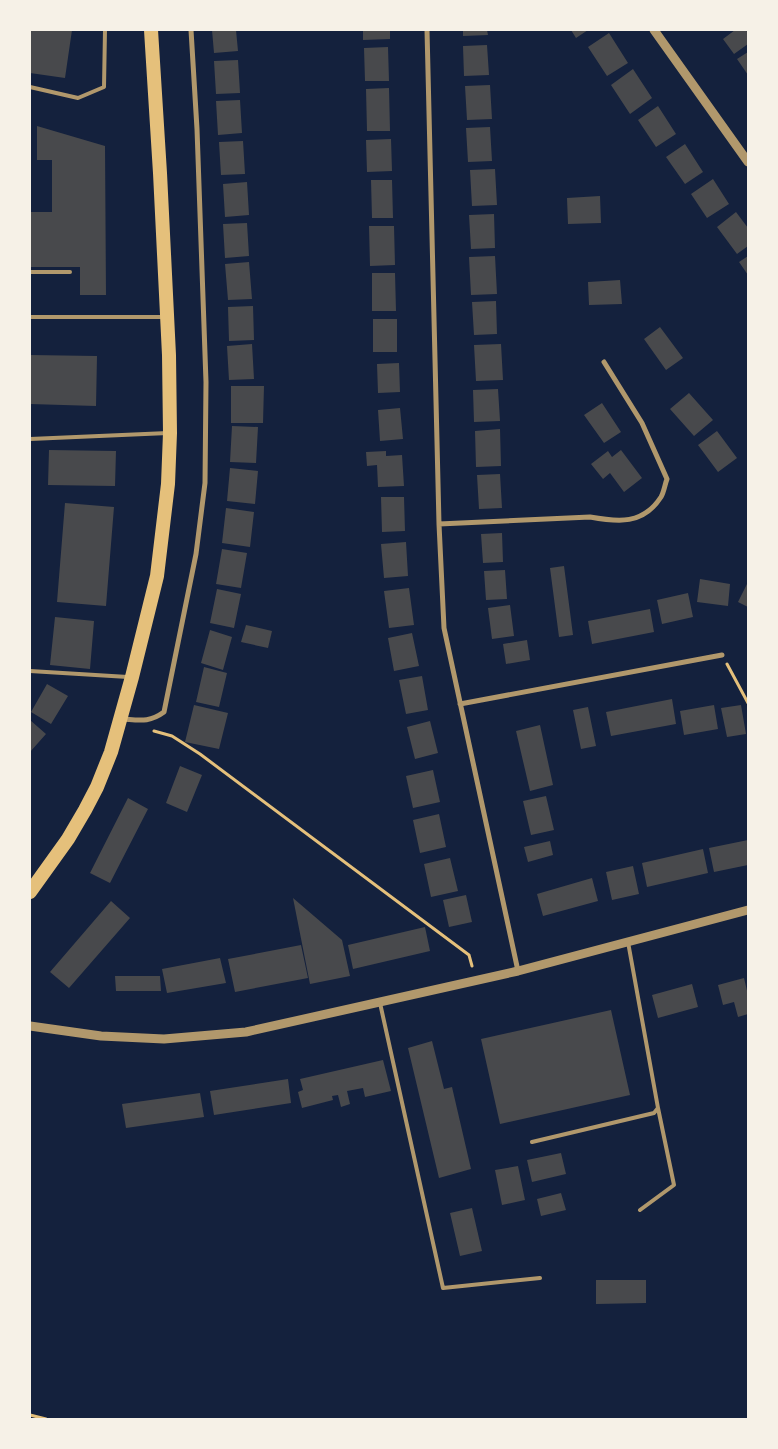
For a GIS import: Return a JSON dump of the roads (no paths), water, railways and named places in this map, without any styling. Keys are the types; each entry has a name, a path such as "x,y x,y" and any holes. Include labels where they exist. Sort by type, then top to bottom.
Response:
{"highway":[{"path":"30,892 68,839 86,810 97,787 111,752 121,719 157,576 168,484 170,433 167,317 151,30"}],"street":[{"path":"121,719 146,720 157,717 164,712 196,554 205,483 206,382 197,129 191,30"},
{"path":"427,30 439,524 444,628 518,971"},
{"path":"654,30 748,162"},
{"path":"439,524 590,517 614,521 630,520 646,513 661,497 667,479 642,423 604,362"},
{"path":"460,704 722,655"},
{"path":"30,1026 101,1036 164,1039 246,1032 518,971 748,910"}],"lane":[{"path":"30,87 78,98 104,87 105,30"},
{"path":"30,272 70,272"},
{"path":"30,317 167,317"},
{"path":"30,439 170,433"},
{"path":"30,671 132,677"},
{"path":"628,942 674,1185 640,1210"},
{"path":"380,1003 443,1288 540,1278"},
{"path":"532,1142 654,1113 658,1108"}]}
